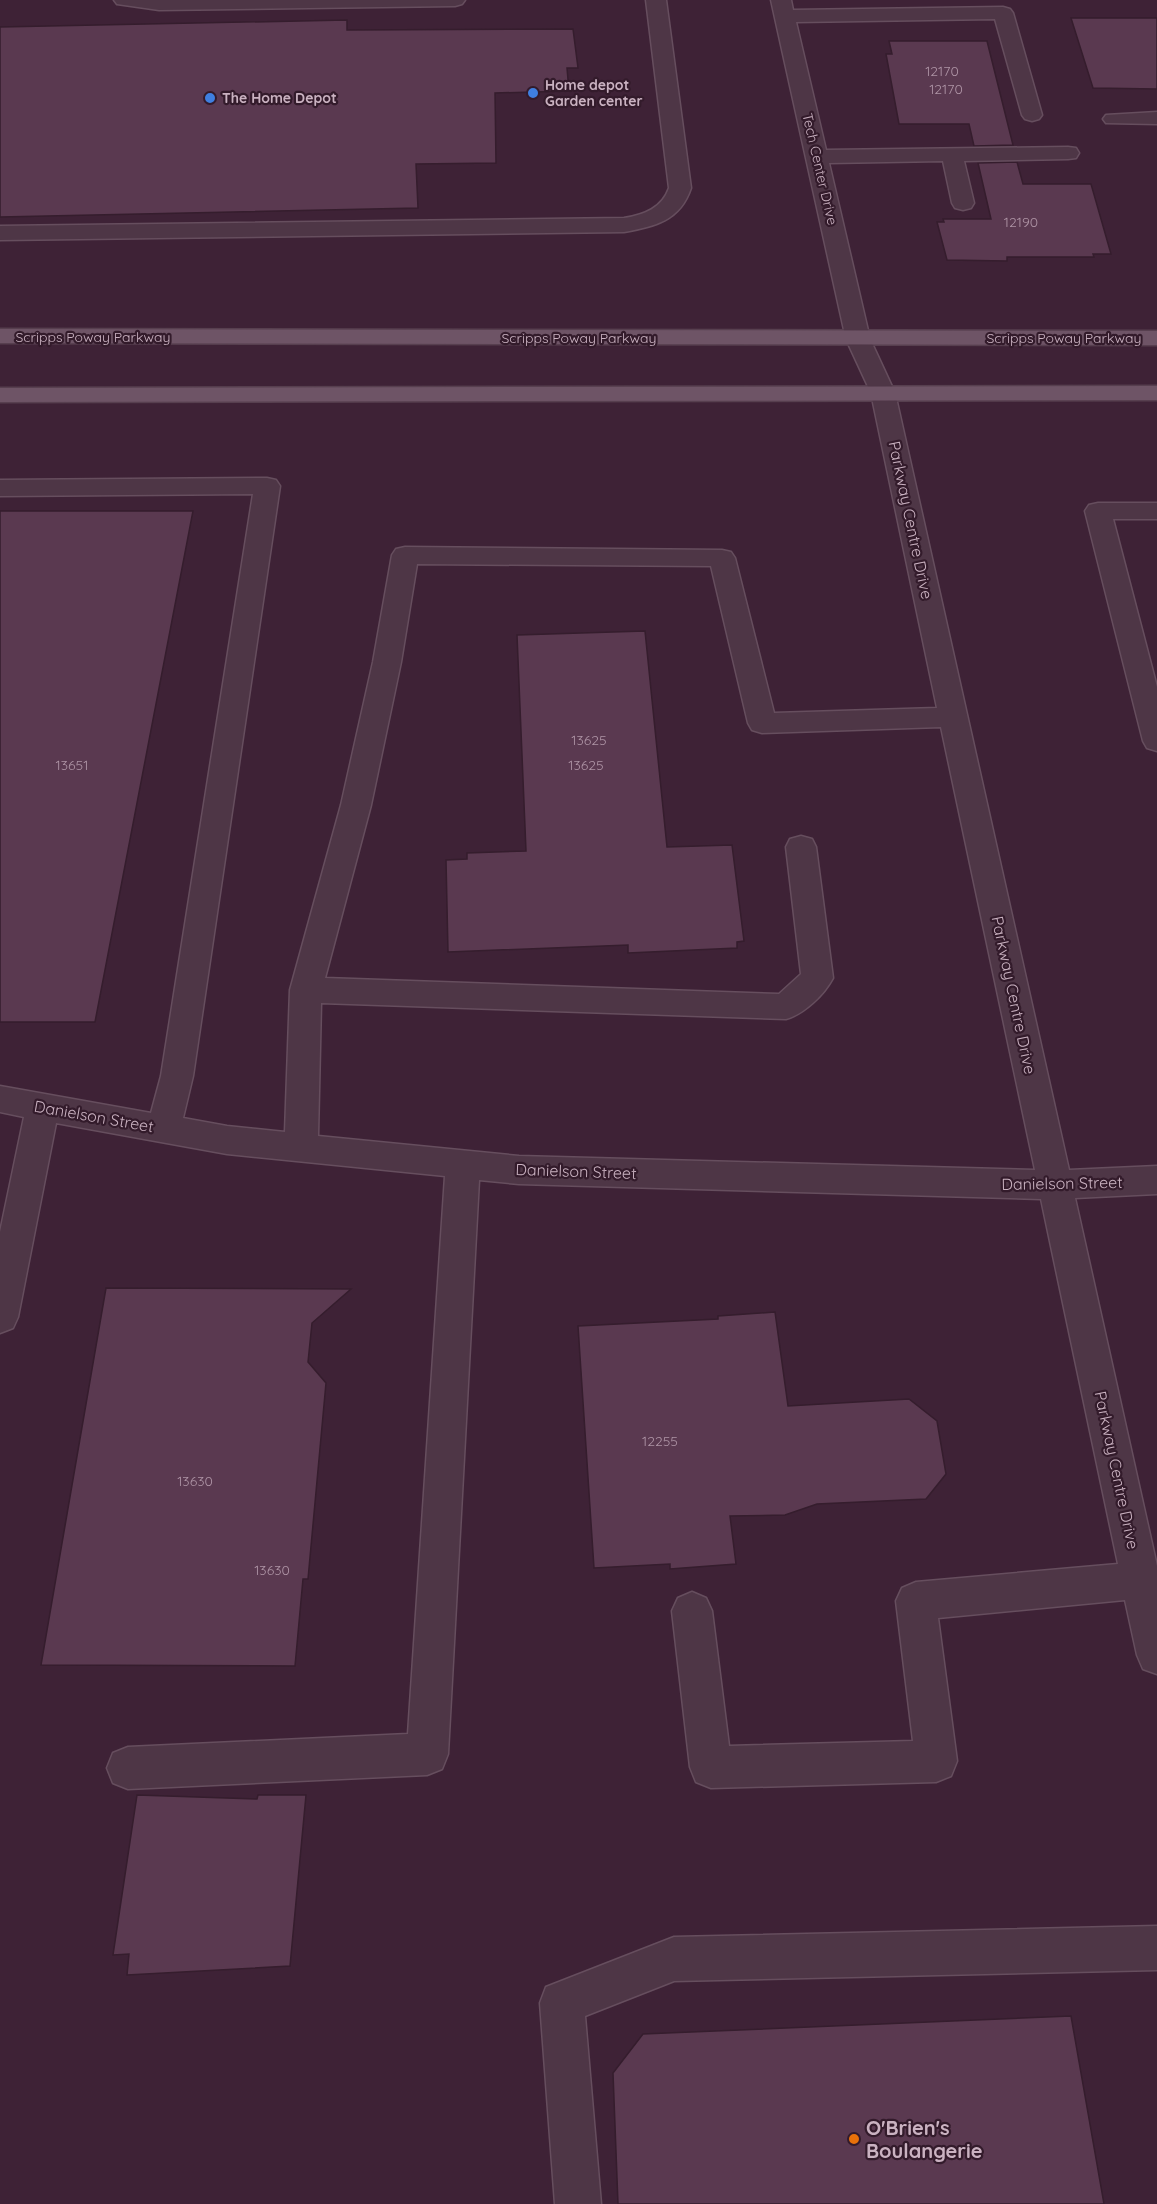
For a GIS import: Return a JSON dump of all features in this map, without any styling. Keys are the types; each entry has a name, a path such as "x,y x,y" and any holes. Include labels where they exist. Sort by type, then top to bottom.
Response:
{"main road":[{"name":"Scripps Poway Parkway","path":"0,336 1157,338"},
{"path":"0,395 1157,393"}],"street":[{"path":"124,0 159,4 455,0"},
{"path":"0,233 624,225 646,221 675,203 680,188 657,0"},
{"path":"783,8 1001,7 1032,115"},
{"name":"Tech Center Drive","path":"783,8 858,339"},
{"path":"1113,119 1157,118"},
{"path":"817,157 1068,153"},
{"path":"952,154 963,203"},
{"name":"Parkway Centre Drive","path":"858,339 883,393 1157,1655"},
{"path":"0,488 267,486 177,1076 164,1129"},
{"path":"1157,511 1098,511 1157,741"},
{"path":"301,1148 306,990 356,805 387,662 405,555 722,558 762,723 954,717"},
{"path":"306,990 786,1007 817,978 801,847"},
{"name":"Danielson Street","path":"0,1099 227,1140 519,1170 1055,1185 1157,1180"},
{"path":"0,1317 43,1107"},
{"path":"128,1768 427,1754 462,1164"},
{"path":"692,1611 711,1767 936,1761 916,1601 1141,1580"},
{"path":"578,2204 562,2003 674,1959 1157,1948"}],"building":[{"path":"1071,18 1157,18 1157,89 1093,88"},
{"name":"The Home Depot","path":"347,20 347,30 573,29 578,68 567,68 569,91 495,93 496,163 416,164 418,208 0,217 0,27"},
{"path":"889,41 987,41 1013,145 974,146 969,124 899,124 886,54 892,54"},
{"path":"1017,162 1023,184 1091,184 1111,254 1093,254 1094,257 1007,257 1007,261 947,260 937,222 944,222 943,219 991,219 978,163"},
{"path":"0,511 193,511 95,1022 0,1022"},
{"path":"645,631 667,847 732,845 744,941 737,942 737,948 628,953 628,945 448,952 446,860 467,859 467,853 526,851 517,635"},
{"path":"106,1288 351,1289 312,1323 308,1362 326,1383 308,1579 303,1579 295,1666 41,1665"},
{"path":"775,1312 788,1406 909,1399 937,1421 946,1474 926,1499 817,1504 785,1515 730,1516 736,1564 670,1569 670,1564 594,1568 578,1326 718,1319 718,1316"},
{"path":"137,1795 257,1799 258,1795 306,1795 290,1966 127,1975 129,1954 113,1955"},
{"name":"O'Brien's Boulangerie","path":"1071,2016 1104,2204 618,2204 613,2073 643,2034"}],"place":[{"name":"Home depot Garden center","path":"533,93"},
{"name":"The Home Depot","path":"210,98"},
{"name":"O'Brien's Boulangerie","path":"854,2139"}]}
